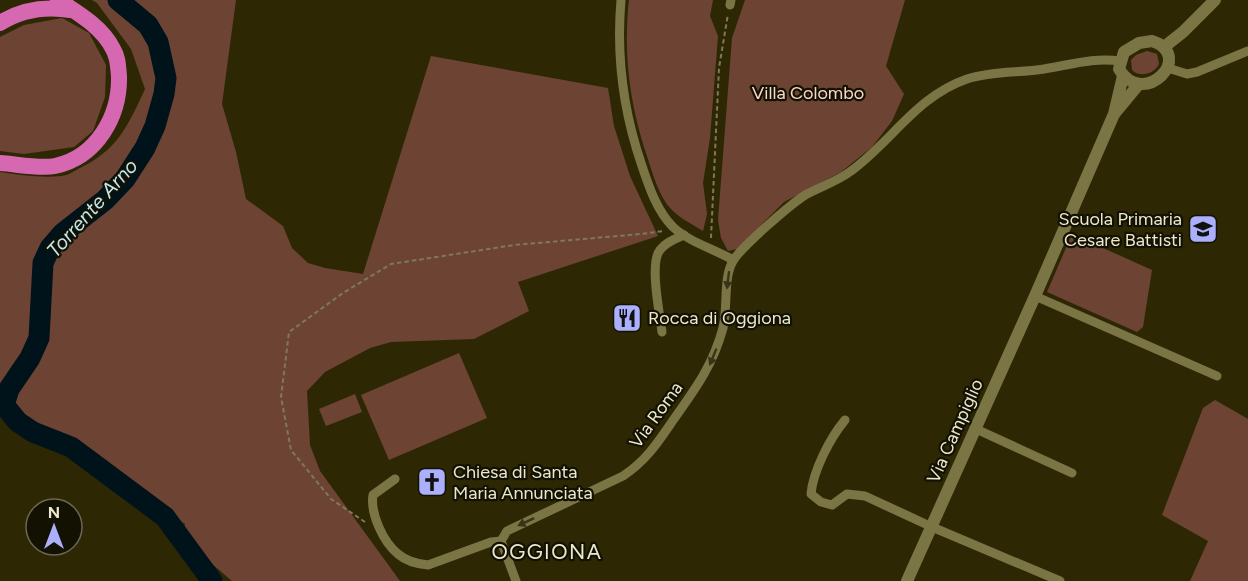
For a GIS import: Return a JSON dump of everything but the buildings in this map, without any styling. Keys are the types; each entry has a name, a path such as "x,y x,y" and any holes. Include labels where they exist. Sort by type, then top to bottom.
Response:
{"highway":[{"path":"0,163 53,166 72,161 98,142 113,115 119,92 118,63 113,49 88,20 58,0"},
{"path":"0,22 20,12 35,9 53,7 74,10"}],"street":[{"path":"621,0 619,57 626,113 634,144 652,194 675,229 733,260 795,203 851,171 912,112 945,89 981,75 1046,69 1083,61 1105,59 1120,61"},
{"path":"1164,47 1183,32 1215,0"},
{"path":"1152,42 1164,47 1170,59 1168,68 1162,77 1139,84 1130,82 1123,76 1119,69 1124,52 1139,43 1152,42"},
{"path":"1168,68 1187,74 1197,72 1248,51"},
{"name":"Via Campiglio","path":"907,581 1114,114 1123,76"},
{"name":"Via Campiglio","path":"1114,114 1139,84"},
{"path":"662,332 656,268 658,252 669,242 684,235"},
{"name":"Via Roma","path":"501,541 507,531 623,476 639,466 650,454 706,374 723,326 733,260"},
{"path":"1035,296 1217,376"},
{"path":"845,420 834,434 813,481 811,494 813,497 832,505 847,494 865,496 1060,581"},
{"path":"976,429 1072,473"},
{"path":"395,479 373,495 372,504 375,518 397,554 418,565 428,565 491,542 501,541 516,581"}],"path":[{"path":"710,248 719,68 730,3"},
{"path":"383,534 331,499 291,450 281,397 289,332 343,293 391,264 514,245 629,236 675,229"}],"green space":[{"path":"92,0 236,0 222,104 236,152 246,199 283,226 292,248 308,263 325,268 363,274 431,56 608,88 614,126 630,176 658,236 518,282 529,311 474,339 391,342 370,348 325,372 307,391 310,445 320,471 400,581 232,581 183,539 185,524 0,400 0,172 63,176 91,162 112,146 120,136 145,89 131,49 97,3"},
{"path":"629,0 713,0 710,16 718,36 710,138 703,183 707,214 703,231 683,219 666,203 641,137 629,79 627,20"},
{"name":"Villa Colombo","path":"745,0 905,0 886,66 904,94 892,121 872,147 841,172 784,202 737,249 728,251 721,238 718,220 732,38"},
{"path":"62,18 89,33 106,65 105,97 93,131 74,147 24,154 0,151 0,37 24,25"},
{"path":"1147,51 1157,54 1159,64 1147,74 1139,74 1132,70 1131,60 1136,55"},
{"path":"1072,234 1152,270 1143,327 1137,332 1047,292"},
{"path":"459,353 487,418 389,460 361,395"},
{"path":"355,394 362,412 326,426 319,409"},
{"path":"1215,400 1248,419 1248,581 1190,581 1208,541 1162,515 1203,408"}],"waterway":[{"name":"Torrente Arno","path":"118,0 148,25 158,42 166,78 155,126 145,148 125,179 105,200 63,233 50,248 43,263 39,338 30,358 9,389 4,405 18,422 33,432 71,447 165,517 212,581"}],"place":[{"name":"Scuola Primaria Cesare Battisti","path":"1203,229"},
{"name":"Rocca di Oggiona","path":"627,318"},
{"name":"Chiesa di Santa Maria Annunciata","path":"432,482"}],"district":[{"name":"OGGIONA","path":"547,552"}]}
